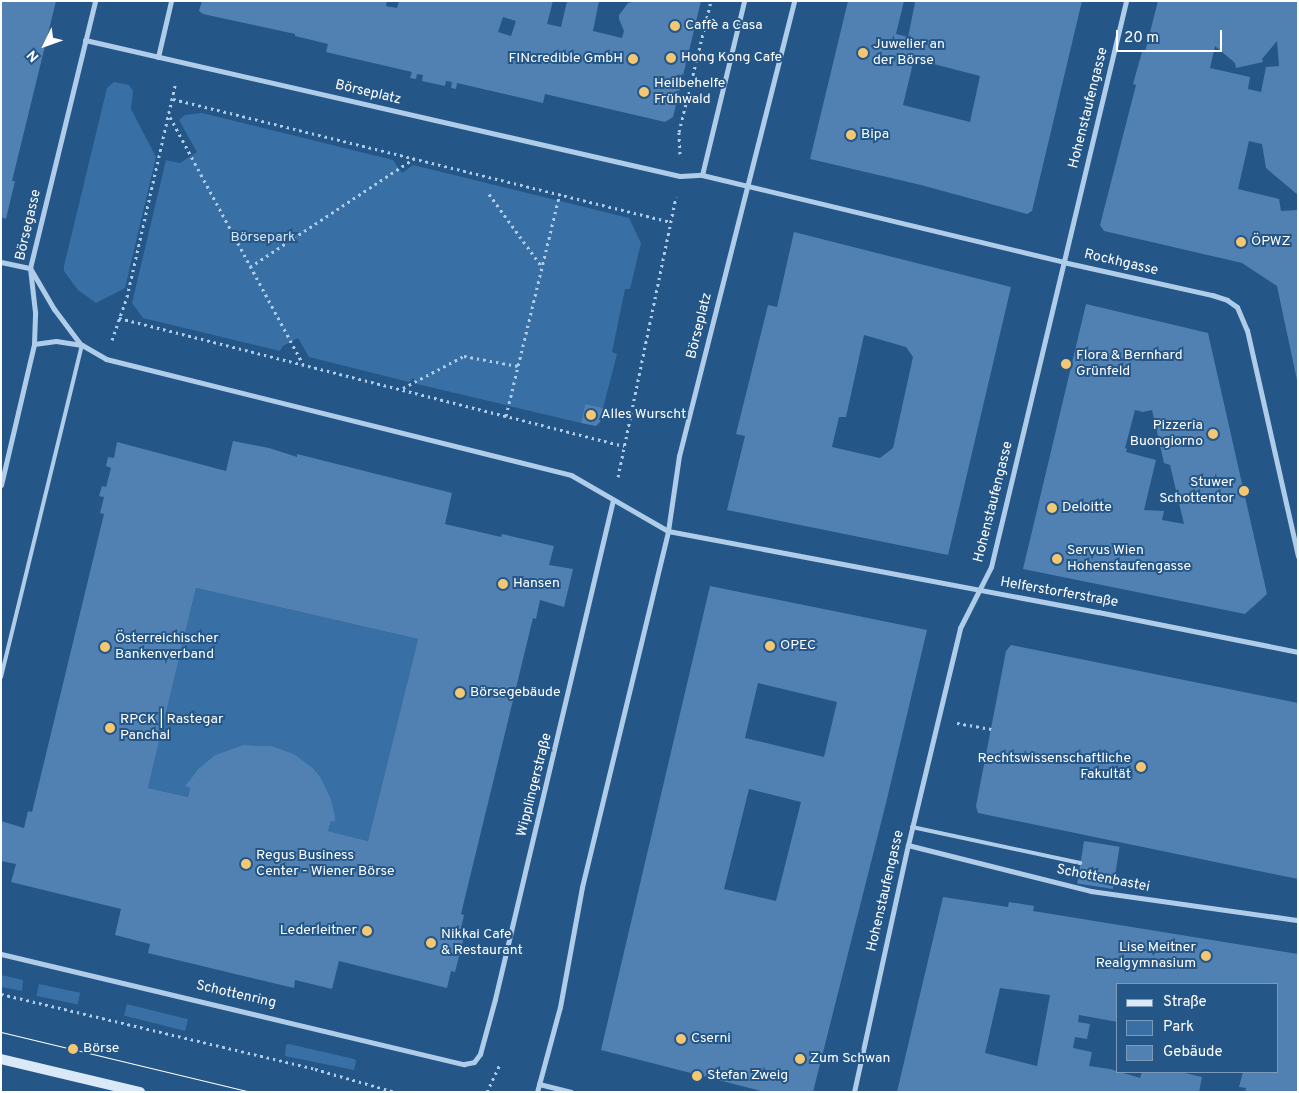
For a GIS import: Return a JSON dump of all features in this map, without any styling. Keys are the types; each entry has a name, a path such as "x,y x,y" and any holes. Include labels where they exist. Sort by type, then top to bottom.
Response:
{"main road":[{"path":"1,1059 140,1092"}],"street":[{"name":"Börsegasse","path":"1,485 34,344 36,312 30,268 95,1"},
{"path":"158,57 171,1"},
{"path":"702,175 744,1"},
{"path":"749,187 794,1"},
{"name":"Hohenstaufengasse","path":"854,1092 908,844 960,628 991,567 1126,1"},
{"name":"Börseplatz","path":"85,40 680,176 702,175 749,187 728,261 680,456 668,532"},
{"name":"Rockhgasse","path":"749,187 1063,262 1212,295 1237,307 1246,330 1298,556"},
{"path":"1,262 30,268 54,310 82,345 106,360 571,475 668,532 582,887 560,1007 537,1092"},
{"path":"34,344 56,340 82,345"},
{"name":"Wipplingerstraße","path":"464,1064 474,1062 480,1054 495,999 613,500"},
{"name":"Helferstorferstraße","path":"668,532 1298,652"},
{"name":"Schottenbastei","path":"908,844 1091,891 1298,920"},
{"name":"Schottenring","path":"1,954 464,1064"},
{"path":"539,1084 571,1092"}],"lane":[{"path":"1,677 82,345"},
{"path":"912,827 1080,863"}],"path":[{"path":"613,500 680,176 679,132 711,1"},
{"path":"106,360 127,297 173,99 416,157 671,222"},
{"path":"170,116 303,364"},
{"path":"250,267 416,157"},
{"path":"506,416 560,193"},
{"path":"489,194 542,267"},
{"path":"120,318 624,446"},
{"path":"402,389 464,356 518,366"},
{"path":"939,720 991,729"},
{"path":"1,994 315,1069 395,1092"}],"green space":[{"path":"114,82 129,85 133,91 131,109 156,157 125,288 96,303 78,290 64,271 64,266 107,88"},
{"name":"Börsepark","path":"202,113 393,160 402,173 413,165 629,218 641,243 630,289 625,289 612,352 617,354 603,408 585,404 581,423 417,384 413,378 409,382 309,357 298,338 283,346 280,351 143,318 132,303 166,160 180,163 197,152 179,120 185,115"},
{"path":"196,588 418,639 368,841 328,831 331,821 335,822 335,816 331,799 321,778 313,768 294,754 272,746 243,745 215,755 198,769 189,781 186,786 190,788 188,797 148,788"},
{"path":"1,975 23,980 22,991 1,987"},
{"path":"39,984 80,993 78,1004 37,996"},
{"path":"127,1004 188,1019 185,1031 124,1016"},
{"path":"289,1044 354,1059 356,1061 354,1070 285,1056 286,1045"}],"building":[{"path":"1,1 56,1 12,181 15,181 6,219 1,217"},
{"path":"202,1 387,1 386,6 397,8 399,1 553,1 547,24 561,27 567,1 599,1 593,31 622,38 624,31 619,15 628,3 636,1 701,1 673,117 665,122 545,94 543,103 457,83 456,89 451,88 452,82 446,81 445,86 422,81 423,75 417,74 416,79 410,78 412,72 326,52 328,44 295,36 295,34 203,14 199,11","holes":["503,17 516,21 511,36 498,32"]},
{"path":"848,1 904,1 896,34 908,37 915,3 912,1 1082,1 1032,211 1027,214 921,185 810,159","holes":["914,59 980,76 970,122 903,105"]},
{"path":"1158,1 1298,1 1298,195 1266,168 1262,144 1249,141 1238,189 1279,199 1281,211 1298,210 1298,385 1277,286 1242,263 1104,231 1100,225 1136,85 1133,84 1142,52 1145,52","holes":["1277,41 1279,66 1266,67 1261,92 1248,89 1250,77 1210,68 1215,46 1235,63 1236,68 1263,62 1262,59"]},
{"path":"794,232 1011,287 948,555 727,510 745,436 736,434 768,305 777,307","holes":["864,335 906,347 913,357 893,448 880,458 832,447 839,417 846,417"]},
{"path":"1086,304 1208,333 1267,594 1245,614 1023,569","holes":["1135,410 1143,412 1152,410 1164,463 1170,465 1184,524 1162,520 1164,511 1144,510 1156,460 1126,452 1127,449 1125,448"]},
{"path":"585,404 603,408 600,422 596,426 581,423"},
{"name":"Börsegebäude","path":"233,441 269,448 297,457 297,454 452,493 445,524 501,537 502,534 554,546 549,565 573,569 564,607 540,600 536,619 533,618 461,914 464,915 460,932 465,933 455,972 451,971 447,988 339,961 332,989 295,980 294,988 148,953 150,944 115,935 121,909 11,882 16,864 1,861 1,821 24,828 28,811 32,812 104,514 100,513 104,497 99,496 102,486 106,487 111,468 106,466 108,457 114,458 117,442 226,471","holes":["196,588 418,639 368,841 328,831 331,821 335,822 335,816 331,799 321,778 313,768 294,754 272,746 243,745 215,755 198,769 185,786 190,788 188,797 148,788"]},
{"path":"710,586 927,630 887,799 813,1092 765,1092 601,1050","holes":["758,683 837,702 824,757 745,738","749,789 801,802 776,901 724,889"]},
{"name":"Rechtswissenschaftliche Fakultät","path":"1011,645 1298,703 1298,879 978,813 976,806 1006,651"},
{"path":"1084,841 1120,847 1113,889 1077,883"},
{"path":"943,897 1008,907 1009,902 1034,906 1033,911 1298,954 1298,1092 1245,1092 1246,1088 1239,1087 1243,1073 1279,1073 1279,983 1116,983 1116,1022 1079,1015 1078,1022 1090,1024 1087,1039 1075,1037 1073,1048 1092,1052 1089,1066 1110,1069 1116,1071 1116,1073 1140,1078 1142,1073 1184,1073 1202,1077 1199,1092 897,1092","holes":["1000,988 1050,995 1037,1066 985,1053"]}],"tram line":[{"path":"1,1032 251,1092"}],"place":[{"name":"Caffè a Casa","path":"675,26"},
{"name":"Juwelier an der Börse","path":"863,53"},
{"name":"Hong Kong Cafe","path":"671,58"},
{"name":"FINcredible GmbH","path":"633,59"},
{"name":"Heilbehelfe Frühwald","path":"644,92"},
{"name":"Bipa","path":"851,135"},
{"name":"ÖPWZ","path":"1241,242"},
{"name":"Flora & Bernhard Grünfeld","path":"1066,364"},
{"name":"Alles Wurscht","path":"591,415"},
{"name":"Pizzeria Buongiorno","path":"1213,434"},
{"name":"Stuwer Schottentor","path":"1244,491"},
{"name":"Deloitte","path":"1052,508"},
{"name":"Servus Wien Hohenstaufengasse","path":"1057,559"},
{"name":"Hansen","path":"503,584"},
{"name":"OPEC","path":"770,646"},
{"name":"Österreichischer Bankenverband","path":"105,647"},
{"name":"Börsegebäude","path":"460,693"},
{"name":"RPCK | Rastegar Panchal","path":"110,728"},
{"name":"Rechtswissenschaftliche Fakultät","path":"1141,767"},
{"name":"Regus Business Center - Wiener Börse","path":"246,864"},
{"name":"Lederleitner","path":"367,931"},
{"name":"Nikkai Cafe & Restaurant","path":"431,943"},
{"name":"Lise Meitner Realgymnasium","path":"1206,956"},
{"name":"Cserni","path":"681,1039"},
{"name":"Börse","path":"73,1049"},
{"name":"Zum Schwan","path":"800,1059"},
{"name":"Stefan Zweig","path":"697,1076"}]}
